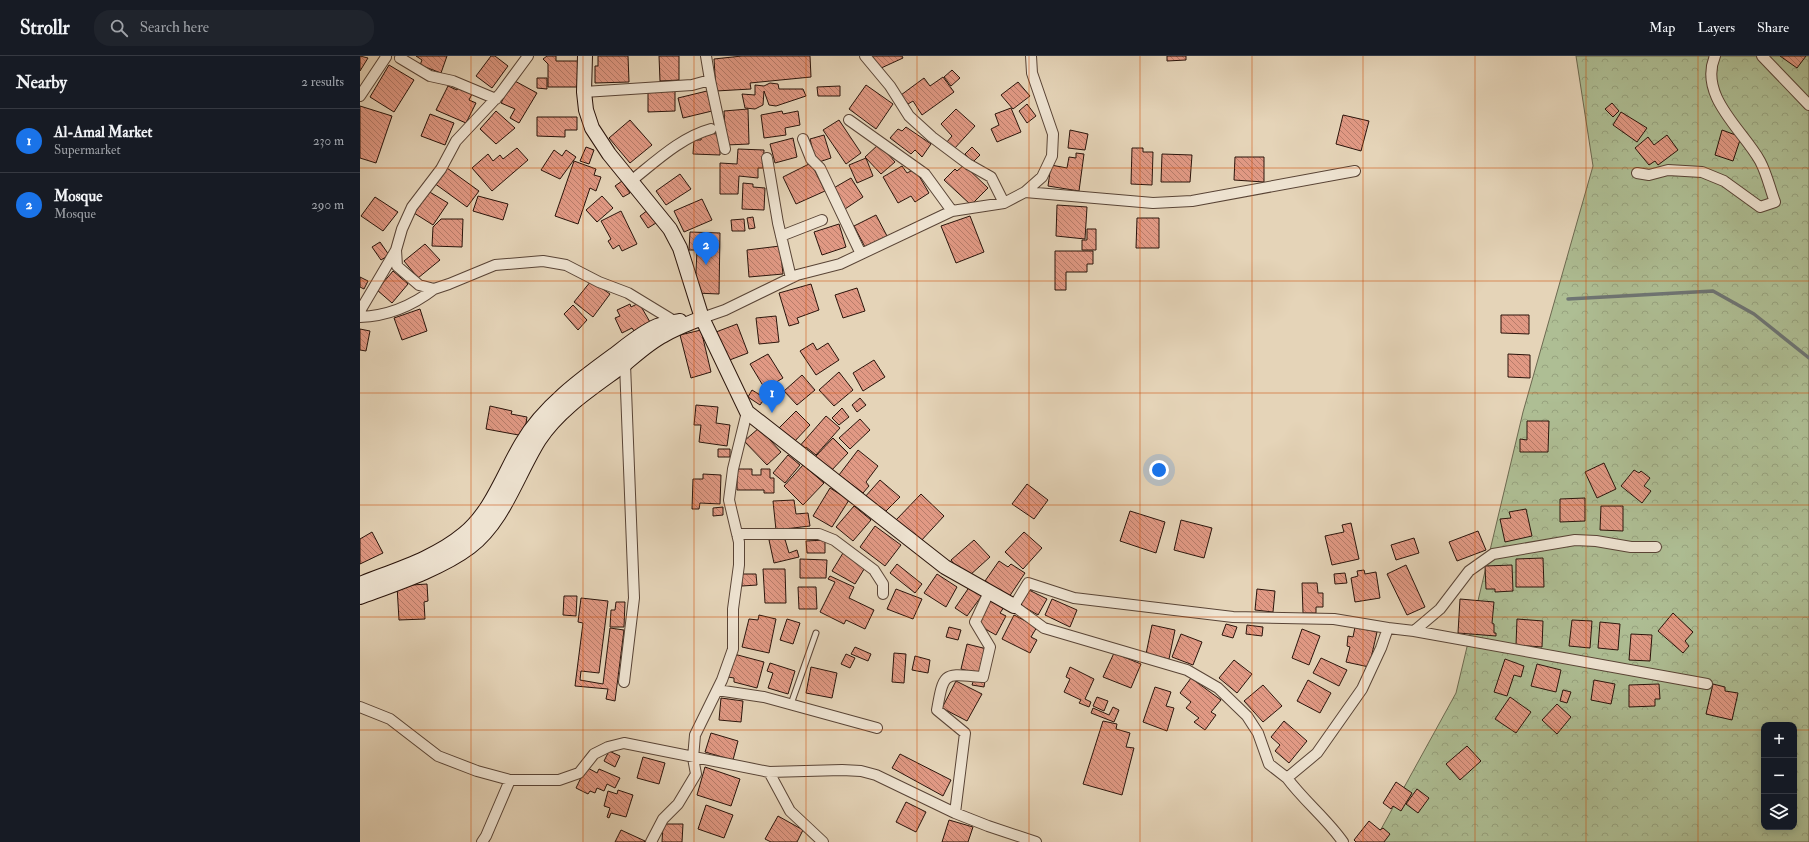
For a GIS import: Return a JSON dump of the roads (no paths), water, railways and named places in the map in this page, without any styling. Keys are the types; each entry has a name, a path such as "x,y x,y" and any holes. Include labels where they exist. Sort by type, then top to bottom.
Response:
{"street":[{"path":"360,311 396,250 402,229 412,207 441,169 456,141 496,99 528,56"},
{"path":"585,56 584,92 586,110 592,128 610,154 673,235 680,248 702,318 747,412 945,567 1014,606 1044,628 1187,670 1218,688 1247,716 1258,733 1269,764 1287,778 1298,793 1337,833 1343,842"},
{"path":"706,56 725,149"},
{"path":"865,56 890,86 909,116 932,137 968,164 991,177 1004,203"},
{"path":"360,584 438,551 464,534 480,519 523,441 540,419 586,375 663,335 725,310 791,278 840,264 952,211 1004,203 1025,192 1042,177 1052,156 1053,134 1032,73 1031,56"},
{"path":"1637,173 1649,175 1668,170 1702,172 1724,181 1760,207 1775,202 1761,163 1752,148 1734,126 1718,98 1713,85 1710,66 1714,56"},
{"path":"1762,56 1809,105"},
{"path":"360,96 382,57 400,57 430,76 453,81 496,99"},
{"path":"584,92 692,85 710,80"},
{"path":"849,120 925,174 952,211"},
{"path":"631,181 675,147 699,132 711,129"},
{"path":"803,139 811,159 820,168 861,254"},
{"path":"767,158 781,236 791,278"},
{"path":"1025,192 1153,203 1192,201 1355,171"},
{"path":"781,236 822,220"},
{"path":"396,250 398,266 407,276 419,286 434,289"},
{"path":"360,317 373,317 404,307 418,301 434,289 495,264 543,261 566,264 599,282 628,293 674,321"},
{"path":"360,597 412,577 444,562 470,547 489,529 527,459 541,438 564,411 591,388 620,358 656,326 674,321 702,318"},
{"path":"620,358 634,598 624,682"},
{"path":"651,842 663,819 678,804 696,774 693,758 695,735 717,690 732,649 733,609 739,564 739,542 729,500 733,469 747,412"},
{"path":"737,534 819,534 834,540 874,570 883,584 883,594"},
{"path":"1414,631 1440,609 1469,571 1493,554 1576,540 1596,540 1631,547 1656,547"},
{"path":"1014,606 1028,583 1074,598 1233,617 1334,619 1414,631 1707,684"},
{"path":"955,813 965,733 938,710 942,685 947,678 955,674 983,676 990,647 974,622 989,592"},
{"path":"1287,778 1317,753 1362,689 1381,648 1388,628"},
{"path":"717,690 764,696 877,728"},
{"path":"360,707 390,719 438,756 477,771 510,780 559,780 579,773 594,754 608,747 624,743 769,772 842,770 861,771 876,775 955,813 1036,842"},
{"path":"769,772 790,811 823,842"},
{"path":"482,842 510,780"}],"lane":[{"path":"791,704 816,633"}],"waterway":[{"path":"1568,299 1713,291 1754,314 1809,358"}],"place":[{"name":"Mosque","path":"706,265"},
{"name":"Al-Amal Market","path":"772,413"}]}
